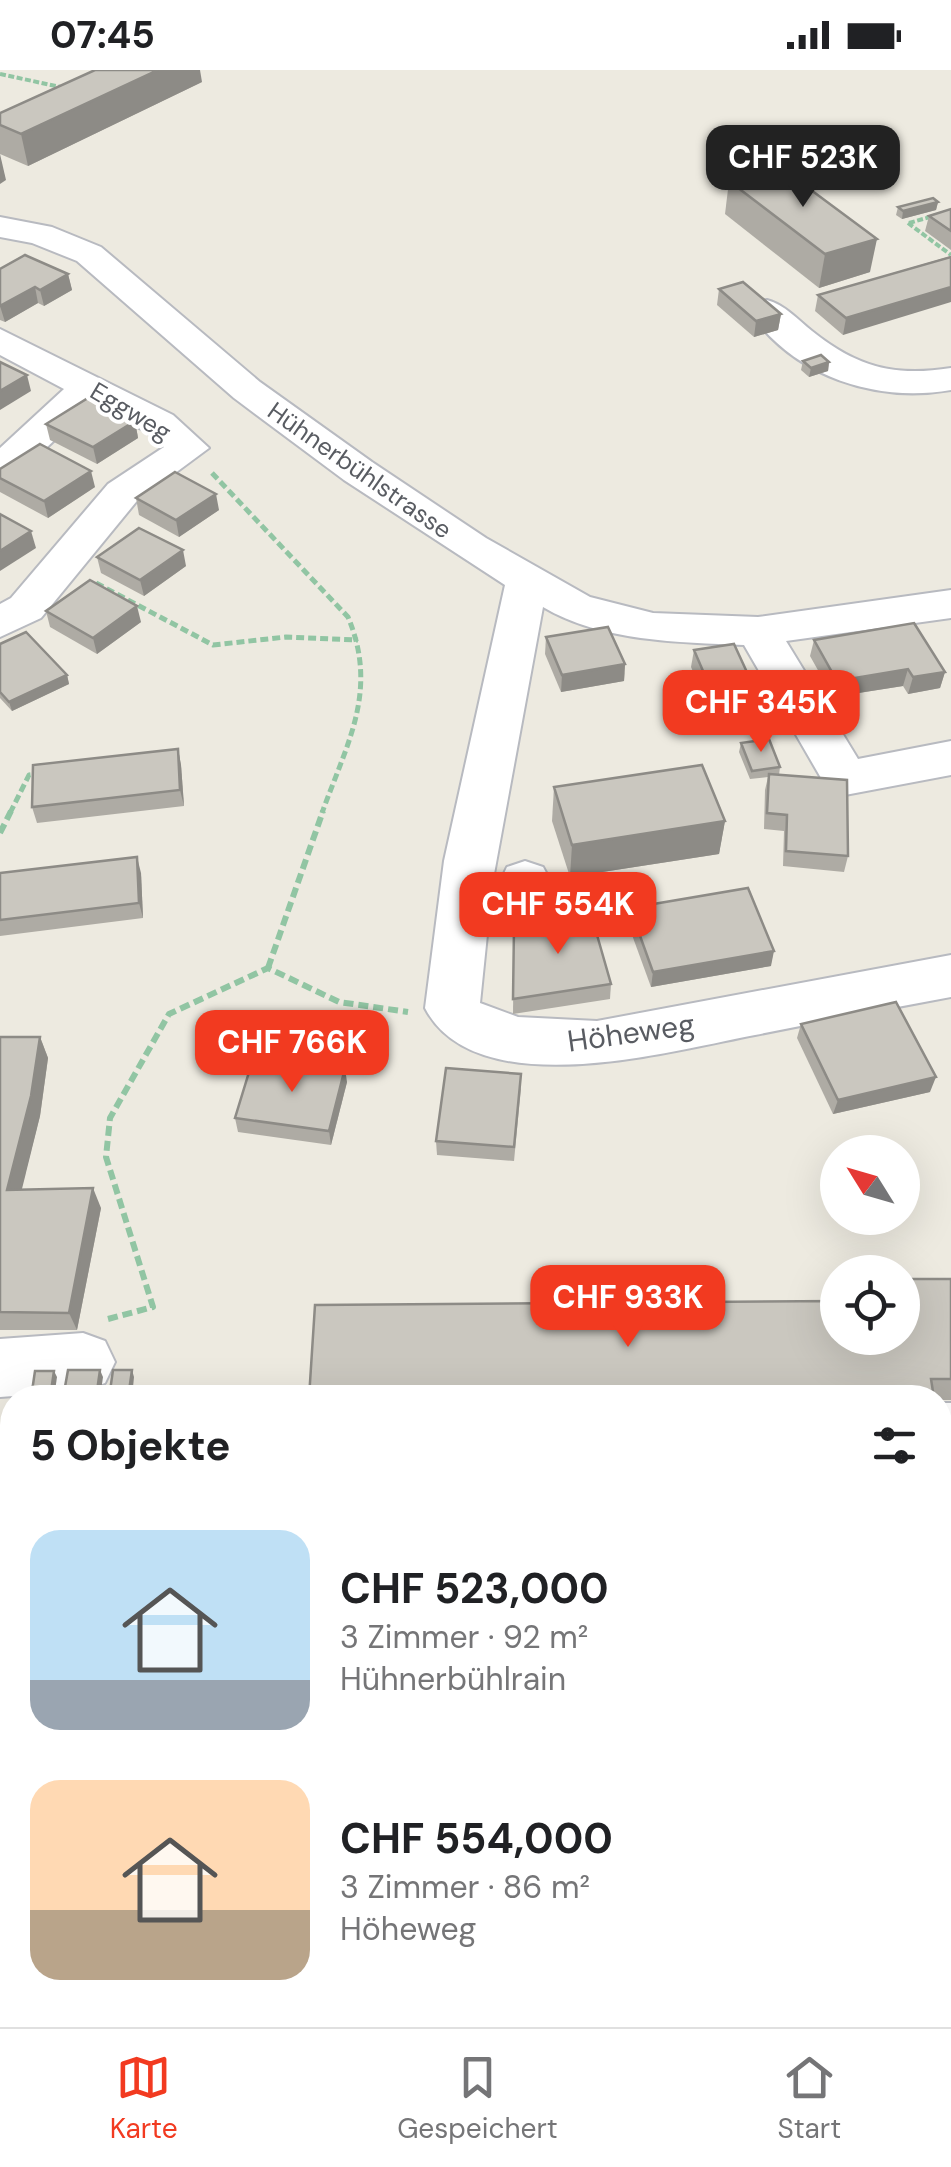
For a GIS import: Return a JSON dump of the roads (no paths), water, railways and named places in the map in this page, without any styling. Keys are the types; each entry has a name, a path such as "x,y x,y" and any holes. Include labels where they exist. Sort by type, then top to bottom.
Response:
{"street":[{"name":"Hühnerbühlstrasse","path":"0,226 40,234 88,254 247,390 420,515 575,607 653,627 758,631 951,604"},
{"path":"778,314 822,361 882,386 902,388 951,379"},
{"name":"Eggweg","path":"0,340 160,423 189,448 122,493 65,566 26,608 0,623"},
{"path":"0,470 90,386"},
{"name":"Höheweg","path":"527,581 469,861 452,1008 456,1017 471,1027 546,1043 597,1043 951,976"},
{"path":"758,631 845,778 951,758"},
{"path":"464,909 520,900 525,880"},
{"path":"0,1368 92,1341"}]}
